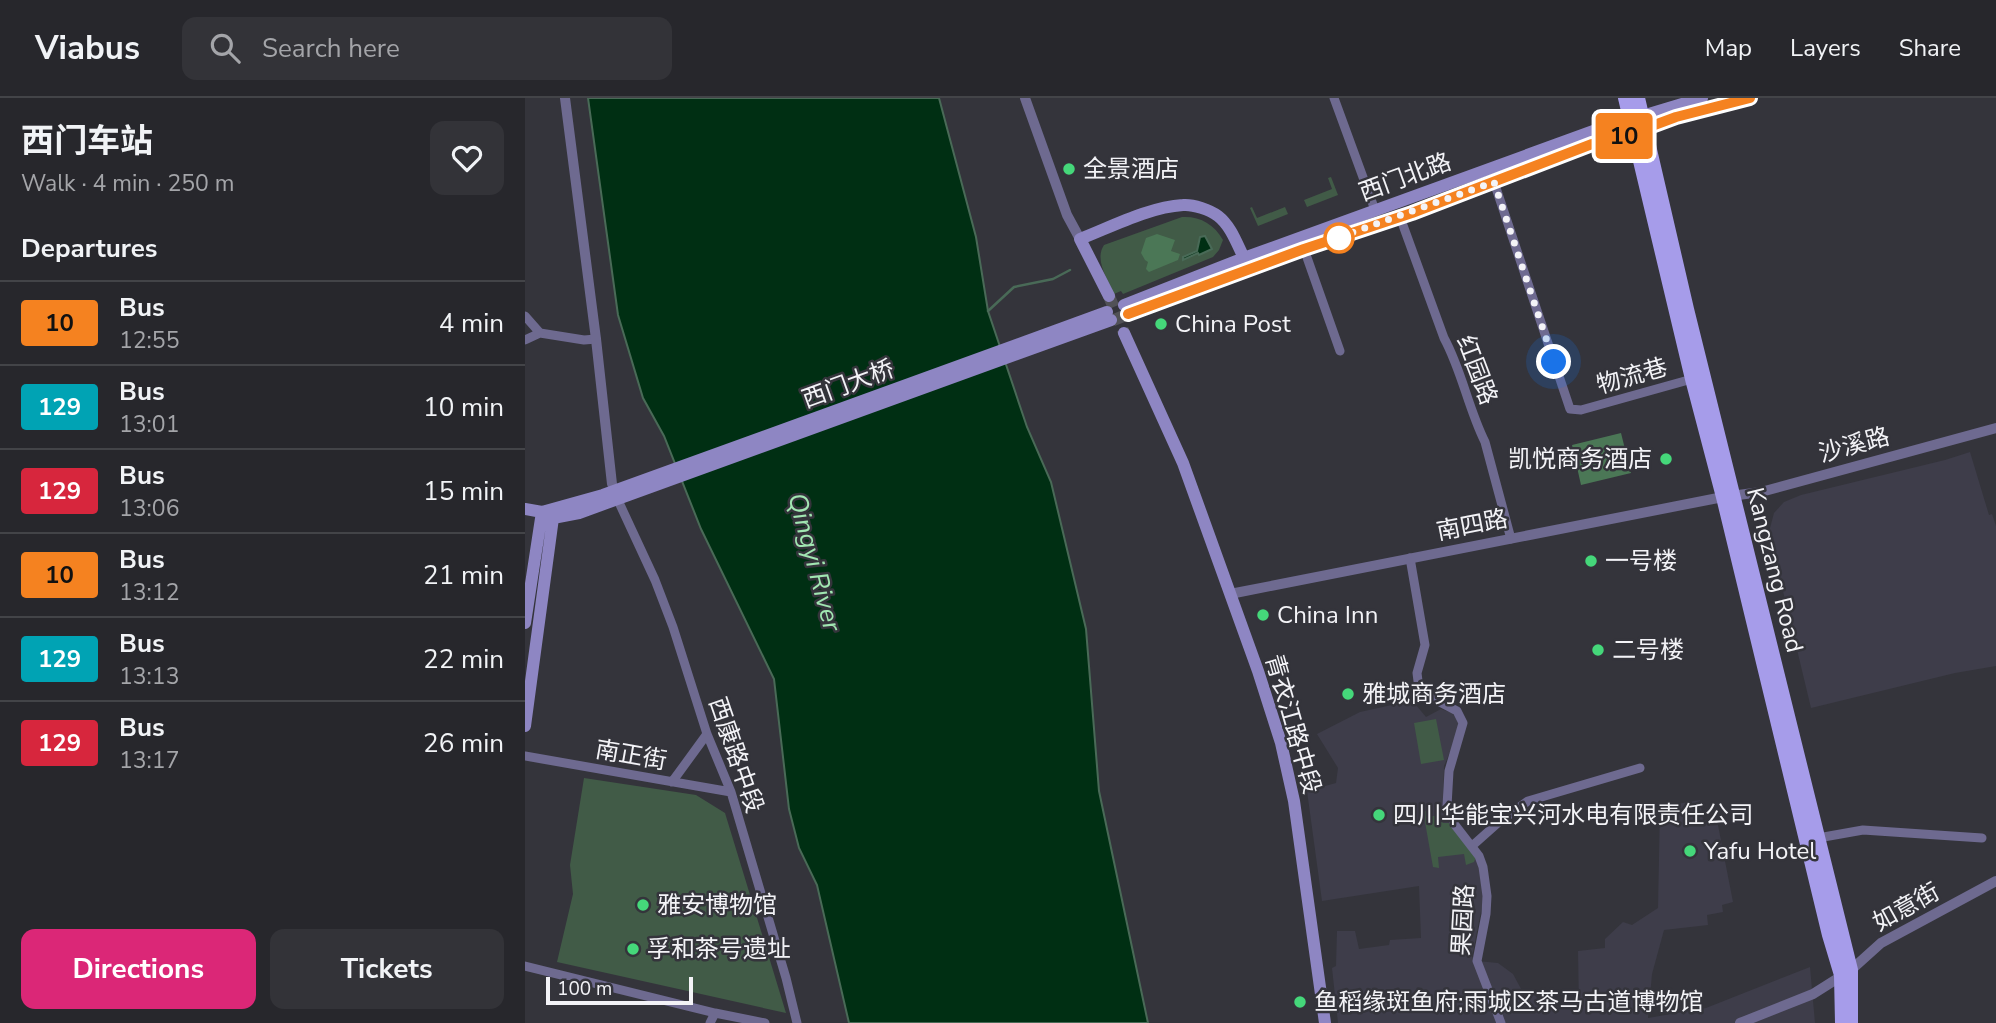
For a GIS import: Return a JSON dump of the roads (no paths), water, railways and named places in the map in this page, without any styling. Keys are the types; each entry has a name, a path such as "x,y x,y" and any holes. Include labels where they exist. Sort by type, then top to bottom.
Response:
{"main road":[{"path":"1625,98 1637,125"},
{"path":"1637,125 1638,98"},
{"name":"西门北路","path":"1702,98 1637,125 1592,144 1401,217 1126,310 1244,258 1375,210 1637,125 1750,98"},
{"name":"Kangzang Road","path":"1637,125 1692,379 1728,496 1818,838 1846,972 1851,1023"},
{"name":"Kangzang Road","path":"1637,125 1728,496 1829,935 1846,972 1842,1023"},
{"path":"1109,296 1080,239 1162,209 1186,204 1218,216 1228,227 1244,258"},
{"name":"西门大桥","path":"549,513 579,513 605,500 1109,316"},
{"name":"青衣江路中段","path":"1124,333 1184,463 1281,743 1294,801 1325,1023"},
{"path":"525,509 549,513"},
{"path":"525,623 549,513"},
{"path":"525,726 549,513"}],"street":[{"path":"565,98 612,484"},
{"path":"1025,98 1067,215 1080,239"},
{"path":"1334,98 1375,210"},
{"name":"物流巷","path":"1494,182 1567,410 1581,410 1692,379"},
{"name":"红园路","path":"1401,217 1485,442 1511,539"},
{"path":"1304,249 1340,351"},
{"path":"525,316 540,333"},
{"path":"525,340 540,333 584,340 596,339"},
{"name":"沙溪路","path":"1728,496 1761,492 1996,428"},
{"name":"西康路中段","path":"612,484 669,615 707,734 731,792 797,1023"},
{"name":"南四路","path":"1230,594 1728,496"},
{"name":"果园路","path":"1410,558 1425,645 1417,673 1418,681 1422,689 1436,700 1457,711 1463,723 1448,771 1447,806 1455,825 1479,856 1483,867 1487,896 1477,961 1501,1023"},
{"path":"672,782 707,734"},
{"name":"南正街","path":"525,756 731,792"},
{"path":"1472,846 1528,801 1640,768"},
{"path":"1818,838 1863,830 1982,838"},
{"name":"如意街","path":"1741,1023 1813,994 1846,972 1881,943 1996,881"},
{"path":"525,966 765,1023"},
{"path":"710,1023 715,1013"},
{"path":"715,1013 718,1023"}],"water":[{"name":"Qingyi River","path":"588,98 939,98 976,237 988,311 1027,427 1051,482 1086,629 1099,791 1148,1023 849,1023 817,885 799,848 789,809 774,679 701,529 664,436 643,398 618,315"},
{"path":"1205,236 1212,249 1183,260 1183,257 1197,251 1200,237"}],"waterway":[{"path":"988,311 1014,287 1053,279 1070,270"}],"tunnel":[{"path":"1109,296 1124,333"}],"place":[{"name":"全景酒店","path":"1069,169"},
{"name":"China Post","path":"1161,324"},
{"name":"凯悦商务酒店","path":"1666,459"},
{"name":"一号楼","path":"1591,561"},
{"name":"China Inn","path":"1263,615"},
{"name":"二号楼","path":"1598,650"},
{"name":"雅城商务酒店","path":"1348,694"},
{"name":"四川华能宝兴河水电有限责任公司","path":"1379,815"},
{"name":"Yafu Hotel","path":"1690,851"},
{"name":"雅安博物馆","path":"643,905"},
{"name":"孚和茶号遗址","path":"633,949"},
{"name":"鱼稻缘斑鱼府;雨城区茶马古道博物馆","path":"1300,1002"}]}
